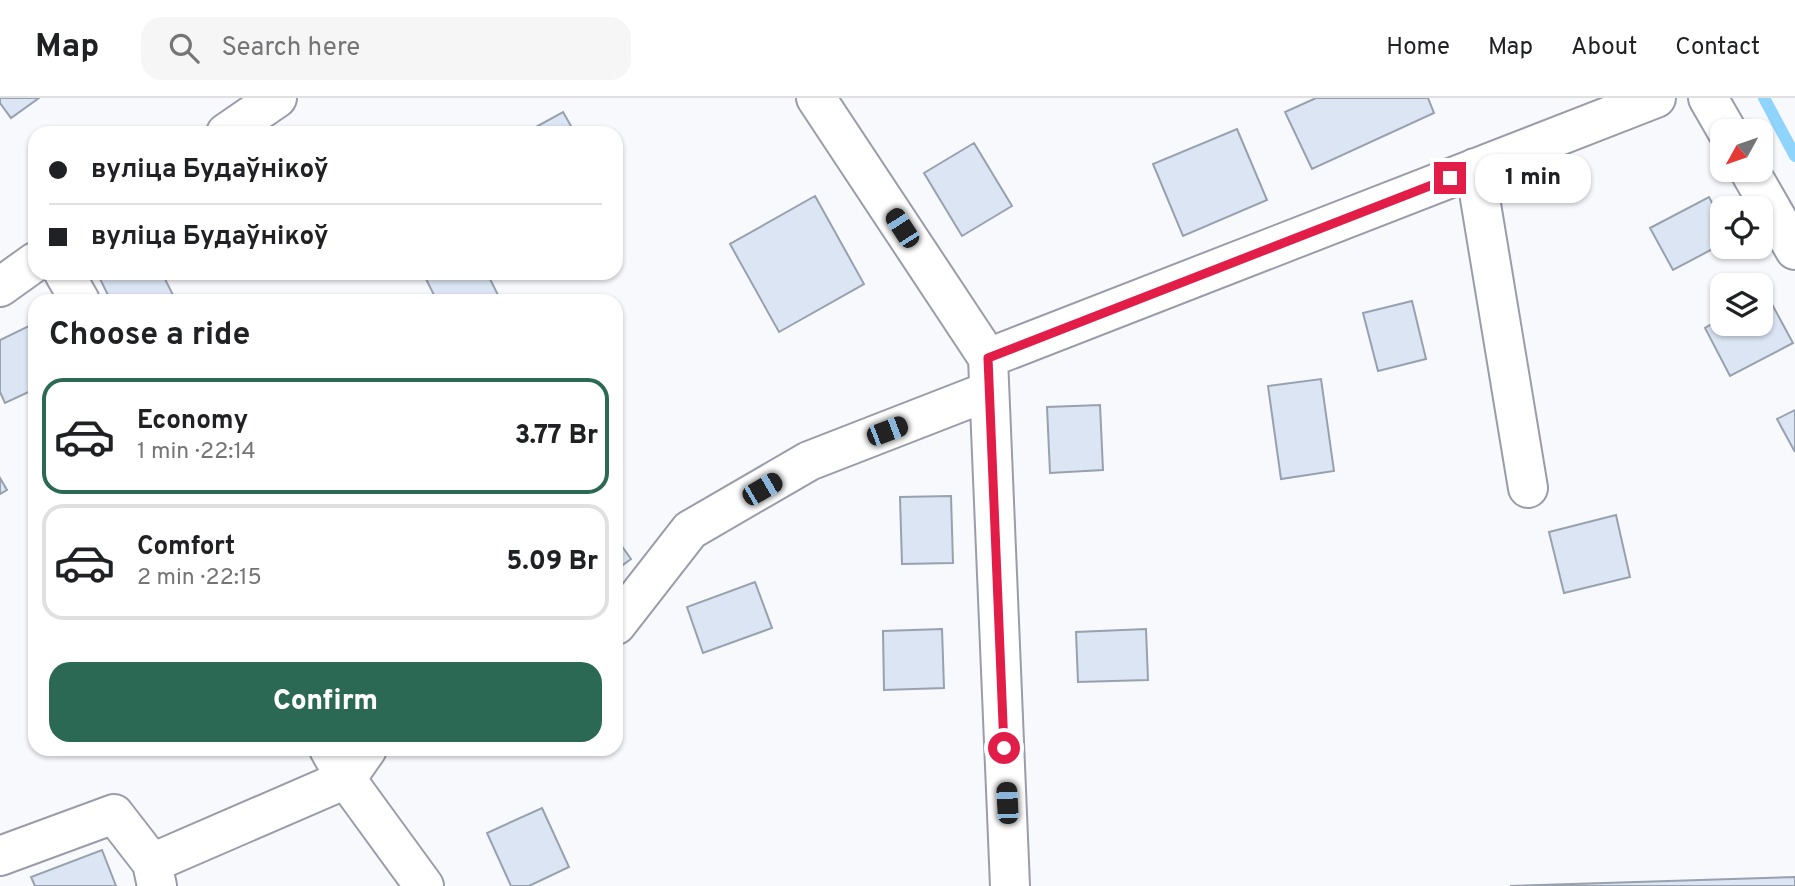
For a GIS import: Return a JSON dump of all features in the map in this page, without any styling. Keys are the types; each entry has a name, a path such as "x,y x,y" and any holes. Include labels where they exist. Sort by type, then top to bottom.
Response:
{"street":[{"path":"236,126 277,98"},
{"path":"816,98 989,374 1010,886"},
{"path":"623,616 690,530 809,461 989,374 1475,168 1656,98"},
{"path":"1708,98 1720,119"},
{"path":"1475,168 1528,488"},
{"path":"1756,182 1795,250"},
{"path":"0,287 28,267"},
{"path":"0,856 114,814 155,874 347,759 424,886"}],"building":[{"path":"0,98 39,98 11,118 0,103"},
{"path":"1316,98 1428,98 1434,113 1312,169 1285,112"},
{"path":"563,112 571,126 538,126"},
{"path":"1237,129 1267,200 1183,236 1153,164"},
{"path":"974,143 1012,206 962,236 924,173"},
{"path":"815,196 864,284 779,332 730,244"},
{"path":"1709,197 1710,199 1710,250 1673,270 1650,228"},
{"path":"100,280 166,280 172,294 108,294"},
{"path":"426,280 490,280 498,294 434,294"},
{"path":"1412,301 1426,359 1378,371 1363,313"},
{"path":"1773,306 1793,343 1730,376 1705,328 1710,325 1710,336 1773,336"},
{"path":"28,326 28,392 5,403 0,392 0,340"},
{"path":"1321,379 1334,471 1281,479 1268,386"},
{"path":"1100,405 1103,470 1050,473 1047,407"},
{"path":"1795,410 1795,452 1777,419"},
{"path":"0,478 7,490 0,494"},
{"path":"951,496 953,563 902,564 900,497"},
{"path":"1616,515 1630,577 1564,593 1549,532"},
{"path":"623,548 631,559 623,565"},
{"path":"755,582 772,628 703,653 687,607"},
{"path":"942,629 944,688 884,690 883,631"},
{"path":"1146,629 1148,680 1078,682 1076,632"},
{"path":"542,808 569,867 529,886 511,886 487,833"},
{"path":"102,850 116,886 35,886 31,877"},
{"path":"1795,877 1795,886 1510,886"}],"waterway":[{"path":"1764,98 1795,156"}],"route":[{"path":"1004,748 988,358 1450,178"}]}
